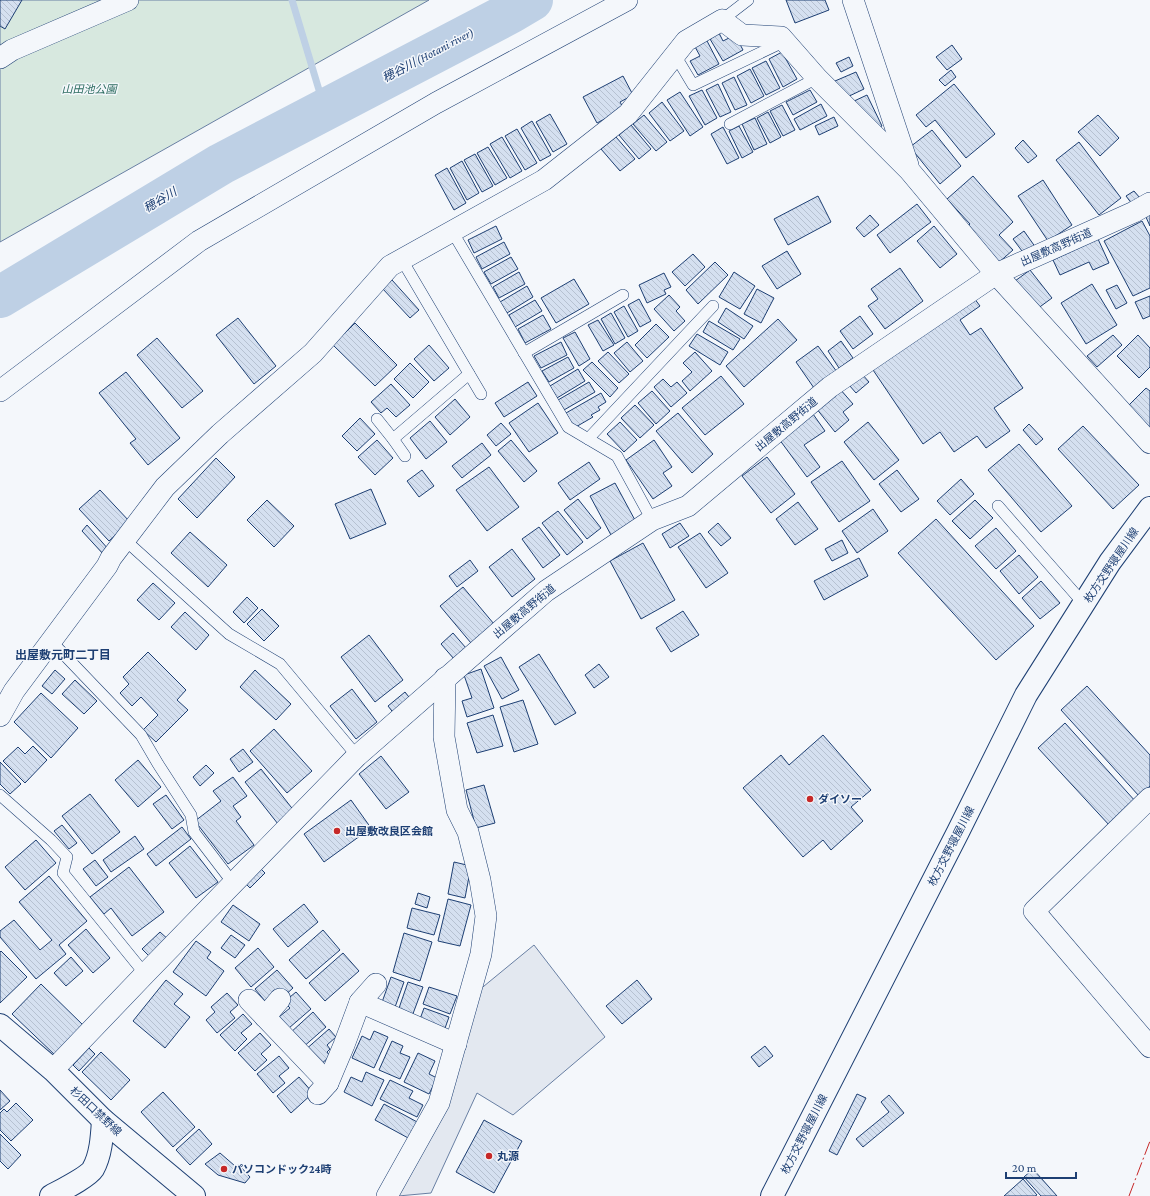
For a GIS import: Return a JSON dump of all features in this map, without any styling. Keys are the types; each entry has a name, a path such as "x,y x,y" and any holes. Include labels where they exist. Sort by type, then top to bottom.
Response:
{"main road":[{"name":"枚方交野寝屋川線","path":"772,1196 955,839 1026,695 1110,562 1150,508"},
{"name":"杉田口禁野線","path":"0,1025 53,1070 103,1120 194,1196"},
{"path":"51,1196 72,1185 92,1170 102,1144 103,1120"}],"street":[{"path":"0,58 12,50 128,0"},
{"path":"0,391 199,241 436,103 627,0"},
{"path":"853,0 909,170"},
{"path":"0,716 14,690 165,487 220,434 313,353 390,266 544,180 628,114 686,41 722,20 742,35 781,37 786,41 817,78 909,170 996,274 1150,443"},
{"name":"出屋敷高野街道","path":"53,1070 357,756 546,591 652,520 688,506 830,387 996,274 1134,212 1150,203"},
{"path":"387,1196 439,1103 481,954 486,916 480,880 468,832 457,810 444,738 445,678"},
{"path":"1150,798 1034,911 1150,1047"},
{"path":"249,1000 265,1017 323,1088 344,1045 360,1002 376,984"},
{"path":"265,1017 280,999"},
{"path":"360,1002 456,1044"}],"lane":[{"path":"722,20 748,0"},
{"path":"675,55 693,85 786,41"},
{"path":"730,124 817,78"},
{"path":"452,231 568,427 617,456 652,520"},
{"path":"402,260 481,394"},
{"path":"524,353 623,295"},
{"path":"588,439 712,306"},
{"path":"393,439 469,374"},
{"path":"377,419 405,456"},
{"path":"998,506 1084,604"},
{"path":"125,540 229,634 280,664 357,756"},
{"path":"51,641 141,735 191,815 194,832 233,883"},
{"path":"0,795 51,840 67,857 63,874 145,974"}],"green space":[{"name":"山田池公園","path":"0,0 429,0 0,242"}],"shaded area":[{"path":"534,945 605,1037 513,1115 477,1093 431,1193 398,1196 478,991"}],"building":[{"path":"0,0 22,0 5,29 0,26"},
{"path":"786,0 825,0 829,10 795,23"},
{"path":"719,33 723,41 735,35 743,50 723,61 710,39"},
{"path":"706,39 719,64 698,75 690,61 700,56 694,45"},
{"path":"952,45 962,59 947,70 936,57"},
{"path":"782,52 797,79 783,87 769,59"},
{"path":"849,57 853,66 841,72 836,63"},
{"path":"766,61 780,88 766,95 752,68"},
{"path":"750,69 764,96 751,103 737,76"},
{"path":"951,70 956,77 945,86 939,80"},
{"path":"856,72 864,89 843,99 835,81"},
{"path":"623,76 633,95 620,102 624,109 597,123 583,97"},
{"path":"734,77 747,105 735,110 722,83"},
{"path":"718,84 731,112 720,117 706,90"},
{"path":"954,84 995,134 966,158 935,120 926,127 916,115"},
{"path":"702,90 717,118 705,125 689,96"},
{"path":"810,90 817,102 793,115 786,102"},
{"path":"680,92 703,127 690,136 667,100"},
{"path":"867,95 882,126 875,129 852,102"},
{"path":"662,102 684,131 670,141 649,113"},
{"path":"821,104 827,116 800,130 794,119"},
{"path":"782,105 795,130 783,136 770,111"},
{"path":"768,112 781,137 770,143 757,118"},
{"path":"550,114 567,144 553,152 536,122"},
{"path":"644,115 667,142 656,151 633,124"},
{"path":"1098,115 1119,138 1100,156 1078,132"},
{"path":"834,117 838,126 819,135 815,126"},
{"path":"755,118 767,144 754,150 742,124"},
{"path":"532,121 551,155 540,161 521,128"},
{"path":"631,125 651,149 639,159 619,135"},
{"path":"739,126 753,152 742,158 729,131"},
{"path":"723,127 739,158 727,164 711,134"},
{"path":"517,129 537,163 525,170 505,136"},
{"path":"932,130 961,166 940,184 910,147"},
{"path":"502,137 522,171 510,178 490,144"},
{"path":"616,137 635,159 620,171 601,149"},
{"path":"1023,140 1037,156 1028,163 1015,148"},
{"path":"1079,142 1121,198 1099,215 1056,160"},
{"path":"488,147 507,178 495,185 477,153"},
{"path":"475,154 493,186 482,192 464,160"},
{"path":"462,161 479,193 467,200 450,168"},
{"path":"447,168 466,203 454,210 435,175"},
{"path":"973,176 1013,222 999,235 1013,250 997,264 965,228 970,224 947,199"},
{"path":"1043,180 1072,225 1048,241 1018,196"},
{"path":"1134,191 1140,198 1132,204 1126,196"},
{"path":"818,196 831,222 788,245 774,219"},
{"path":"917,204 931,222 890,253 877,235"},
{"path":"1150,213 1150,226 1145,215"},
{"path":"870,215 879,225 864,237 856,228"},
{"path":"1142,221 1150,236 1150,288 1133,296 1104,241"},
{"path":"496,226 502,239 474,253 468,240"},
{"path":"934,226 957,254 940,268 917,241"},
{"path":"1024,231 1036,248 1025,255 1013,239"},
{"path":"1098,239 1109,263 1093,270 1089,262 1060,275 1053,260"},
{"path":"504,242 510,254 482,269 476,257"},
{"path":"787,251 801,274 777,289 762,266"},
{"path":"693,254 705,267 685,286 672,272"},
{"path":"511,257 518,269 491,284 484,272"},
{"path":"715,262 728,275 698,304 686,290"},
{"path":"900,268 923,301 885,329 868,306 878,299 871,289"},
{"path":"1030,270 1052,298 1037,309 1015,281"},
{"path":"519,272 525,284 499,298 493,287"},
{"path":"734,272 755,286 740,309 719,297"},
{"path":"664,273 671,287 664,290 666,294 647,303 639,285"},
{"path":"574,279 589,304 556,323 541,298"},
{"path":"392,280 419,310 410,318 382,288"},
{"path":"1092,284 1117,325 1086,344 1061,303"},
{"path":"1117,285 1127,303 1116,309 1106,290"},
{"path":"527,286 533,297 507,313 500,302"},
{"path":"757,289 774,298 761,323 744,314"},
{"path":"971,294 980,306 960,320 970,335 981,328 1023,388 994,408 1010,431 986,448 977,436 954,452 940,432 923,444 869,364"},
{"path":"669,295 680,307 676,311 685,321 674,331 654,309"},
{"path":"1150,296 1150,316 1143,319 1135,302"},
{"path":"639,299 651,321 640,327 628,305"},
{"path":"535,300 542,311 515,327 509,315"},
{"path":"624,306 638,331 628,337 614,312"},
{"path":"726,308 753,326 744,339 718,322"},
{"path":"611,313 625,338 615,344 601,319"},
{"path":"543,315 551,329 525,343 518,329"},
{"path":"860,316 873,334 853,349 840,331"},
{"path":"238,318 276,366 254,384 216,335"},
{"path":"778,319 797,340 744,387 726,366"},
{"path":"598,320 614,345 603,351 588,325"},
{"path":"709,321 740,339 733,350 703,332"},
{"path":"355,323 397,365 375,386 333,345"},
{"path":"656,324 669,337 647,358 635,345"},
{"path":"575,332 590,359 579,366 563,338"},
{"path":"697,334 728,352 720,365 689,346"},
{"path":"1113,335 1122,345 1097,367 1087,356"},
{"path":"1138,335 1150,348 1150,367 1139,378 1117,356"},
{"path":"157,338 203,391 182,408 137,355"},
{"path":"841,341 853,358 839,368 828,351"},
{"path":"561,342 567,355 541,368 534,356"},
{"path":"627,342 643,361 630,372 614,353"},
{"path":"429,345 449,368 434,381 414,359"},
{"path":"818,346 837,372 814,388 796,362"},
{"path":"608,352 629,374 619,383 598,361"},
{"path":"695,352 712,371 690,391 682,381 692,372 683,363"},
{"path":"568,357 574,368 549,382 542,371"},
{"path":"592,362 618,388 610,397 583,370"},
{"path":"410,363 429,382 413,398 394,379"},
{"path":"578,369 585,381 557,398 550,386"},
{"path":"126,372 180,438 148,465 130,443 136,439 99,393"},
{"path":"862,374 869,382 856,393 849,385"},
{"path":"721,376 744,404 705,435 682,408"},
{"path":"663,379 671,387 677,382 687,393 671,407 654,387"},
{"path":"528,382 537,396 504,417 495,403"},
{"path":"589,382 595,392 564,410 558,400"},
{"path":"391,384 410,405 396,417 387,408 381,413 371,402"},
{"path":"1146,388 1150,391 1150,430 1127,407"},
{"path":"840,389 853,404 843,412 849,420 835,432 816,408"},
{"path":"652,391 670,411 656,424 638,403"},
{"path":"601,393 606,402 598,407 600,410 591,415 593,417 574,428 566,413"},
{"path":"455,399 470,417 450,435 435,417"},
{"path":"538,403 558,433 529,452 509,423"},
{"path":"635,405 654,425 640,438 621,418"},
{"path":"678,413 713,454 692,473 656,431"},
{"path":"813,414 825,431 804,445 820,467 807,477 779,439"},
{"path":"360,418 375,434 357,451 342,436"},
{"path":"430,421 447,442 426,459 410,438"},
{"path":"620,422 637,440 624,452 607,434"},
{"path":"868,422 899,460 874,480 844,442"},
{"path":"501,423 511,434 496,446 487,435"},
{"path":"1029,424 1043,439 1036,445 1023,430"},
{"path":"1083,426 1139,485 1113,509 1058,449"},
{"path":"377,440 393,458 375,475 358,457"},
{"path":"511,440 537,471 524,482 498,451"},
{"path":"654,440 672,467 663,473 672,486 653,499 626,460"},
{"path":"482,443 491,455 462,478 452,466"},
{"path":"1019,444 1072,506 1041,532 988,470"},
{"path":"767,457 795,494 771,513 742,476"},
{"path":"216,458 235,477 197,518 178,499"},
{"path":"842,461 870,501 839,522 811,482"},
{"path":"589,462 600,479 570,500 558,483"},
{"path":"489,467 519,507 487,531 456,490"},
{"path":"422,470 434,486 419,497 407,481"},
{"path":"897,470 919,499 901,512 879,484"},
{"path":"961,479 974,494 950,515 937,501"},
{"path":"615,483 636,522 611,535 590,496"},
{"path":"371,489 386,524 350,539 335,504"},
{"path":"100,490 130,522 109,541 79,509"},
{"path":"578,499 601,528 587,539 564,510"},
{"path":"267,500 294,526 274,547 247,520"},
{"path":"975,500 993,518 970,539 952,521"},
{"path":"798,502 818,529 795,545 776,519"},
{"path":"873,509 888,531 857,553 842,531"},
{"path":"558,511 583,542 567,555 542,523"},
{"path":"936,519 1034,626 996,660 898,553"},
{"path":"680,523 689,536 670,548 662,534"},
{"path":"718,523 731,538 721,546 708,532"},
{"path":"87,525 109,550 104,555 82,531"},
{"path":"539,527 560,555 543,568 522,539"},
{"path":"996,528 1016,551 996,569 975,546"},
{"path":"190,532 227,565 208,587 171,553"},
{"path":"700,533 728,573 706,588 678,547"},
{"path":"842,540 848,553 832,561 825,549"},
{"path":"643,543 675,600 641,619 610,561"},
{"path":"512,549 535,579 512,597 489,567"},
{"path":"1019,555 1038,577 1019,594 1000,571"},
{"path":"859,558 868,576 824,600 814,581"},
{"path":"470,560 478,571 457,587 449,576"},
{"path":"1041,581 1060,603 1040,619 1022,598"},
{"path":"153,583 175,603 159,620 137,600"},
{"path":"463,587 494,624 471,643 440,606"},
{"path":"247,597 258,608 244,623 233,612"},
{"path":"262,609 279,626 264,641 247,624"},
{"path":"683,611 699,635 671,652 656,628"},
{"path":"185,612 209,635 196,650 171,627"},
{"path":"453,633 466,648 454,659 441,644"},
{"path":"369,635 403,680 375,702 341,657"},
{"path":"148,652 186,690 177,700 188,710 156,742 143,730 158,715 141,697 132,706 120,693 129,684 123,677"},
{"path":"539,654 576,713 555,725 519,667"},
{"path":"501,657 519,690 502,699 484,666"},
{"path":"599,664 609,677 594,688 585,675"},
{"path":"481,669 494,708 467,717 462,701 472,698 464,675"},
{"path":"55,670 65,679 52,694 42,686"},
{"path":"255,670 291,704 276,720 240,687"},
{"path":"75,680 97,701 84,714 62,694"},
{"path":"1087,686 1150,755 1150,786 1139,796 1061,710"},
{"path":"352,689 377,722 356,739 330,706"},
{"path":"405,692 412,701 395,715 388,706"},
{"path":"41,693 78,728 51,758 14,722"},
{"path":"523,700 538,744 514,752 500,707"},
{"path":"493,715 503,746 477,753 467,723"},
{"path":"1065,723 1136,802 1110,826 1038,748"},
{"path":"274,729 312,771 287,793 250,751"},
{"path":"823,735 871,790 851,807 863,821 831,850 823,840 803,857 743,788 781,755 789,765"},
{"path":"33,746 47,760 25,783 3,761 18,747 25,754"},
{"path":"243,749 253,762 239,772 230,759"},
{"path":"381,756 409,792 386,809 359,774"},
{"path":"138,760 161,787 138,807 115,780"},
{"path":"0,762 21,784 10,794 0,784"},
{"path":"206,765 214,773 200,786 193,777"},
{"path":"261,769 295,812 278,824 245,782"},
{"path":"233,777 247,796 233,806 241,817 236,821 254,845 228,864 195,821 221,801 213,791"},
{"path":"484,785 495,823 476,828 466,790"},
{"path":"90,794 120,832 92,854 62,816"},
{"path":"166,795 184,820 172,829 153,804"},
{"name":"出屋敷改良区会館","path":"351,800 371,828 324,862 304,834"},
{"path":"62,825 77,843 69,849 54,831"},
{"path":"182,827 191,839 156,866 147,854"},
{"path":"135,836 144,849 111,872 103,860"},
{"path":"36,840 56,863 25,890 5,867"},
{"path":"190,846 218,882 196,898 169,863"},
{"path":"95,860 108,877 96,886 83,869"},
{"path":"454,862 471,866 465,898 448,894"},
{"path":"129,867 164,912 132,936 111,908 104,914 90,897"},
{"path":"259,867 265,873 250,888 244,882"},
{"path":"49,876 87,921 59,945 66,954 36,979 0,937 0,931 14,920 40,950 52,940 19,902"},
{"path":"418,893 430,897 427,908 415,904"},
{"path":"448,899 471,905 460,946 438,941"},
{"path":"304,904 318,922 288,947 273,929"},
{"path":"233,905 260,924 249,941 221,922"},
{"path":"412,908 440,915 434,935 407,928"},
{"path":"86,929 110,958 93,973 68,945"},
{"path":"323,930 340,950 306,979 289,960"},
{"path":"160,932 170,941 152,959 142,949"},
{"path":"404,933 432,942 420,981 393,972"},
{"path":"231,935 245,945 235,958 221,948"},
{"path":"196,941 211,952 207,958 224,971 206,996 173,972"},
{"path":"258,948 274,967 251,987 235,968"},
{"path":"1,951 27,977 0,1003 0,952"},
{"path":"343,953 359,971 325,1001 309,983"},
{"path":"71,957 83,971 66,986 54,973"},
{"path":"277,970 293,988 283,997 265,1001 255,989"},
{"path":"391,977 404,982 394,1010 381,1005"},
{"path":"166,980 183,994 174,1004 190,1017 165,1048 133,1021"},
{"path":"637,980 652,999 622,1024 606,1006"},
{"path":"408,982 423,987 411,1019 397,1014"},
{"path":"41,984 84,1026 56,1056 12,1014"},
{"path":"429,987 457,996 450,1014 423,1004"},
{"path":"296,992 311,1009 289,1028 279,1017 290,1008 284,1002"},
{"path":"227,993 238,1005 230,1012 235,1018 217,1033 206,1020 215,1012 211,1007"},
{"path":"424,1008 449,1017 444,1031 419,1022"},
{"path":"313,1012 326,1027 302,1048 289,1034"},
{"path":"243,1014 252,1024 241,1033 247,1039 235,1051 220,1035"},
{"path":"329,1029 336,1037 327,1045 330,1049 327,1052 330,1056 318,1067 304,1051"},
{"path":"374,1031 388,1037 374,1068 352,1058 362,1036 370,1040"},
{"path":"260,1033 271,1045 261,1054 267,1060 255,1071 238,1053"},
{"path":"392,1041 403,1046 400,1053 410,1057 400,1079 379,1070"},
{"path":"765,1046 773,1056 759,1067 751,1057"},
{"path":"89,1048 95,1054 79,1071 73,1065"},
{"path":"101,1052 130,1080 111,1100 82,1072"},
{"path":"418,1053 435,1061 429,1074 437,1078 429,1094 404,1082"},
{"path":"279,1056 289,1068 279,1076 285,1083 273,1093 257,1074"},
{"path":"366,1072 384,1080 372,1106 344,1092 351,1077 362,1082"},
{"path":"299,1077 313,1093 291,1113 277,1096"},
{"path":"390,1080 413,1091 409,1098 423,1105 417,1117 380,1099"},
{"path":"0,1090 10,1101 0,1110"},
{"path":"163,1092 195,1127 173,1147 141,1112"},
{"path":"857,1094 866,1098 837,1155 829,1151"},
{"path":"889,1095 904,1113 863,1147 856,1139 889,1112 881,1102"},
{"path":"16,1103 33,1120 11,1141 0,1130 0,1113 4,1109 7,1112"},
{"path":"384,1104 419,1123 410,1139 375,1120"},
{"name":"丸源","path":"484,1120 522,1141 494,1193 456,1172"},
{"path":"199,1129 212,1144 190,1165 176,1150"},
{"path":"0,1134 21,1155 8,1169 0,1161"},
{"path":"220,1153 235,1166 239,1165 250,1177 245,1183 218,1175 205,1164"},
{"path":"1033,1169 1057,1196 1041,1196 1024,1177"},
{"path":"1023,1179 1037,1195 1004,1196"}],"waterway":[{"path":"292,0 325,110"},
{"name":"穂谷川","path":"0,297 221,164 510,13 532,0"}],"power":[{"path":"1129,1196 1150,1141"}],"place":[{"name":"ダイソー","path":"810,799"},
{"name":"出屋敷改良区会館","path":"337,831"},
{"name":"丸源","path":"489,1156"},
{"name":"パソコンドック24時","path":"224,1169"}],"district":[{"name":"出屋敷元町二丁目","path":"63,655"}],"water label":[{"name":"穂谷川 (Hotani river)","path":"428,55"}]}
